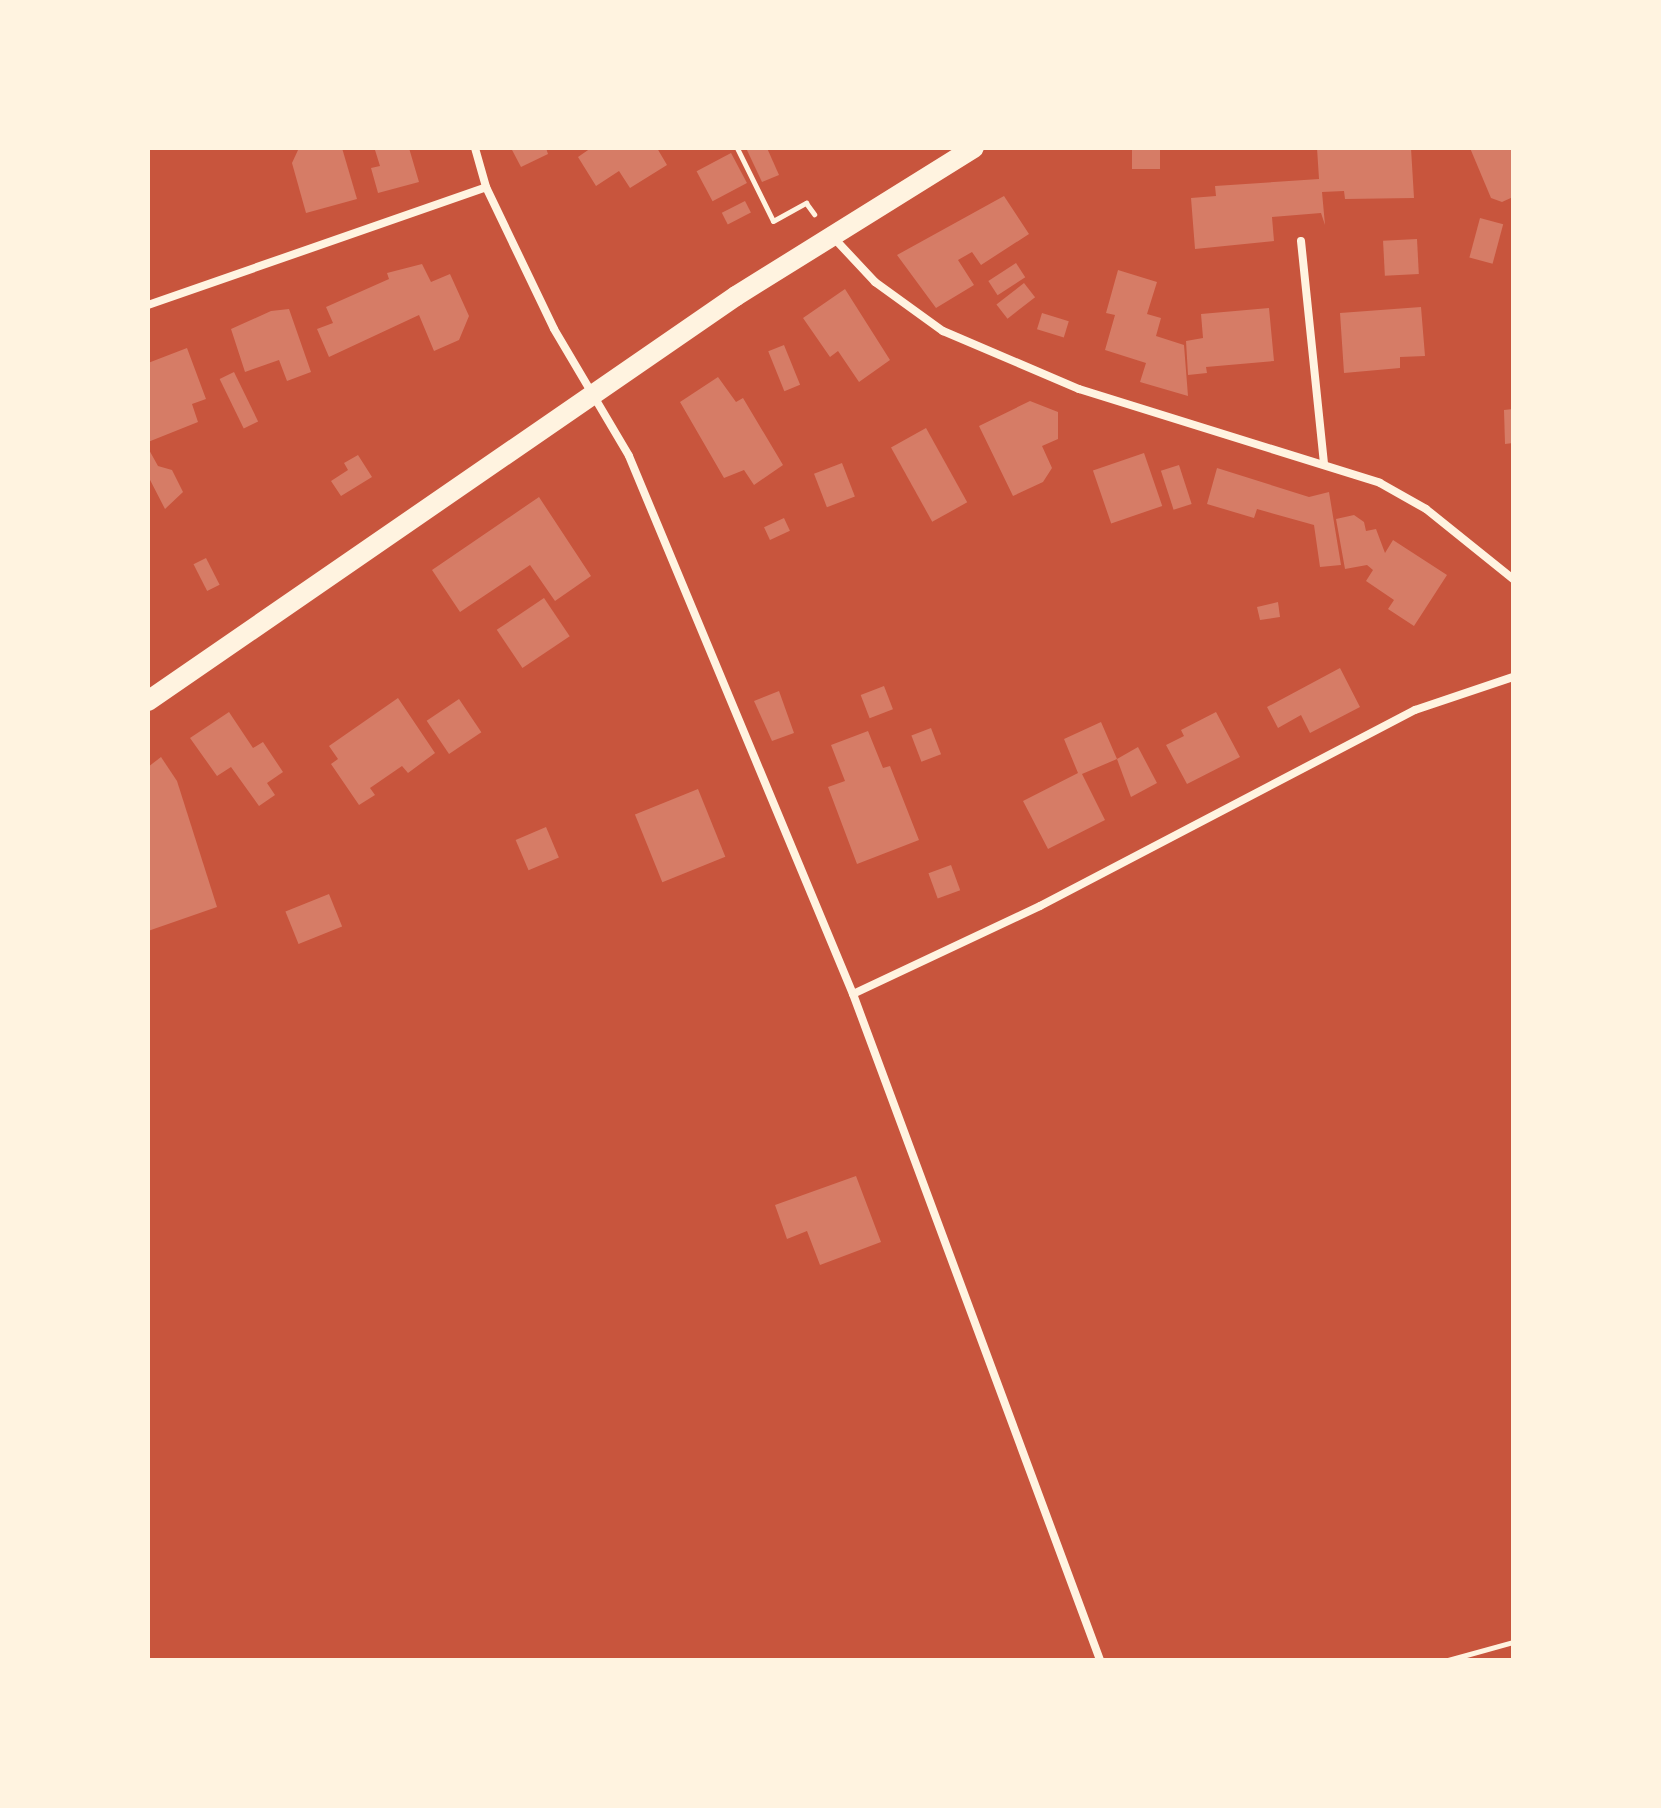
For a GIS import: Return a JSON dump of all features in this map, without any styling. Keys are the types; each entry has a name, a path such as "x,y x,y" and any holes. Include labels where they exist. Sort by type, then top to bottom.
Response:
{"main road":[{"path":"148,701 830,233 974,148"}],"street":[{"path":"475,148 486,187 554,329 597,395 629,456 853,994 1100,1660"},
{"path":"148,305 486,187"},
{"path":"830,233 848,257 912,312 1009,361 1135,408 1324,463 1380,483 1426,509 1513,579"},
{"path":"1301,241 1324,463"},
{"path":"853,994 1040,906 1415,710 1513,677"}],"path":[{"path":"737,148 773,221 806,203 830,233"},
{"path":"1448,1660 1513,1642"}],"building":[{"path":"342,148 357,199 306,213 292,163 298,150"},
{"path":"409,148 419,182 378,193 371,168 380,166 375,150"},
{"path":"511,148 546,148 548,154 521,167"},
{"path":"591,148 657,148 667,165 630,188 619,171 596,186 578,157"},
{"path":"746,148 767,148 779,175 762,182"},
{"path":"1132,148 1160,148 1160,169 1132,169"},
{"path":"1317,148 1411,148 1414,198 1345,199 1344,191 1322,192 1325,225 1321,213 1272,217 1274,241 1195,249 1191,198 1216,196 1215,186 1319,179"},
{"path":"1470,148 1513,148 1513,197 1502,202 1491,198"},
{"path":"731,153 747,183 713,201 697,171"},
{"path":"1004,196 1029,234 981,265 972,252 958,260 974,285 936,308 897,255"},
{"path":"745,201 751,213 728,224 722,213"},
{"path":"1480,218 1503,224 1493,264 1469,258"},
{"path":"1417,239 1419,274 1385,276 1383,241"},
{"path":"1016,263 1025,277 998,295 988,281"},
{"path":"422,264 431,282 450,274 469,316 459,340 434,351 419,315 329,357 317,329 333,323 326,307 389,279 387,273"},
{"path":"1118,270 1157,282 1147,314 1161,318 1156,336 1184,345 1188,396 1140,382 1146,363 1105,350 1115,315 1106,313"},
{"path":"1024,283 1035,297 1008,319 996,305"},
{"path":"845,289 890,360 859,382 838,351 830,357 803,318"},
{"path":"1421,307 1425,356 1400,357 1400,368 1344,373 1340,313"},
{"path":"1269,308 1274,361 1206,367 1207,373 1188,375 1186,341 1203,338 1201,314"},
{"path":"289,309 311,372 287,381 279,360 245,372 231,329 271,311"},
{"path":"1042,313 1069,321 1064,337 1037,329"},
{"path":"784,345 800,385 784,391 768,351"},
{"path":"187,348 206,399 192,404 198,422 148,442 148,363"},
{"path":"234,372 258,421 244,428 220,379"},
{"path":"718,377 736,402 743,398 783,465 754,485 744,470 724,478 680,402"},
{"path":"1030,401 1058,412 1058,439 1042,446 1052,468 1043,482 1013,496 979,426"},
{"path":"1513,409 1513,443 1505,444 1504,410"},
{"path":"926,428 967,502 932,522 891,447"},
{"path":"148,448 158,466 172,470 183,492 165,509 148,476"},
{"path":"1144,453 1162,506 1111,524 1093,471"},
{"path":"358,455 372,477 341,496 331,481 348,470 344,463"},
{"path":"842,463 855,497 827,507 814,474"},
{"path":"1179,465 1192,504 1174,510 1161,471"},
{"path":"1217,468 1309,497 1329,492 1341,565 1320,567 1314,525 1257,509 1254,518 1207,504"},
{"path":"539,497 591,576 555,601 530,565 460,612 432,570"},
{"path":"1354,515 1364,522 1366,531 1376,529 1385,553 1393,540 1447,575 1414,626 1388,609 1394,600 1366,581 1373,570 1367,565 1345,569 1336,519"},
{"path":"784,518 790,531 770,540 764,527"},
{"path":"206,558 220,585 207,591 194,564"},
{"path":"544,598 570,636 522,668 497,630"},
{"path":"1278,602 1280,617 1260,620 1257,607"},
{"path":"1340,668 1360,707 1310,733 1301,715 1278,728 1267,707"},
{"path":"884,686 893,709 870,718 861,695"},
{"path":"779,691 794,733 772,741 754,701"},
{"path":"398,698 435,753 408,773 402,766 370,788 375,795 359,805 331,764 338,759 329,746"},
{"path":"459,699 481,732 449,754 427,721"},
{"path":"229,712 253,748 263,742 283,772 267,783 275,795 259,806 231,767 217,776 190,738"},
{"path":"1216,712 1240,757 1187,784 1166,745 1184,736 1181,730"},
{"path":"1101,722 1117,759 1082,774 1105,820 1048,849 1023,801 1078,773 1064,739"},
{"path":"931,728 941,754 921,762 911,736"},
{"path":"868,731 883,768 890,766 919,840 857,864 828,787 845,781 831,745"},
{"path":"1138,747 1157,783 1131,797 1117,759"},
{"path":"161,757 177,781 217,907 148,931 148,767"},
{"path":"698,789 725,857 662,882 635,814"},
{"path":"546,827 559,857 529,870 516,840"},
{"path":"951,865 960,890 938,899 928,873"},
{"path":"329,894 342,926 299,944 285,912"},
{"path":"856,1176 881,1242 820,1265 807,1231 787,1239 775,1205"}]}
